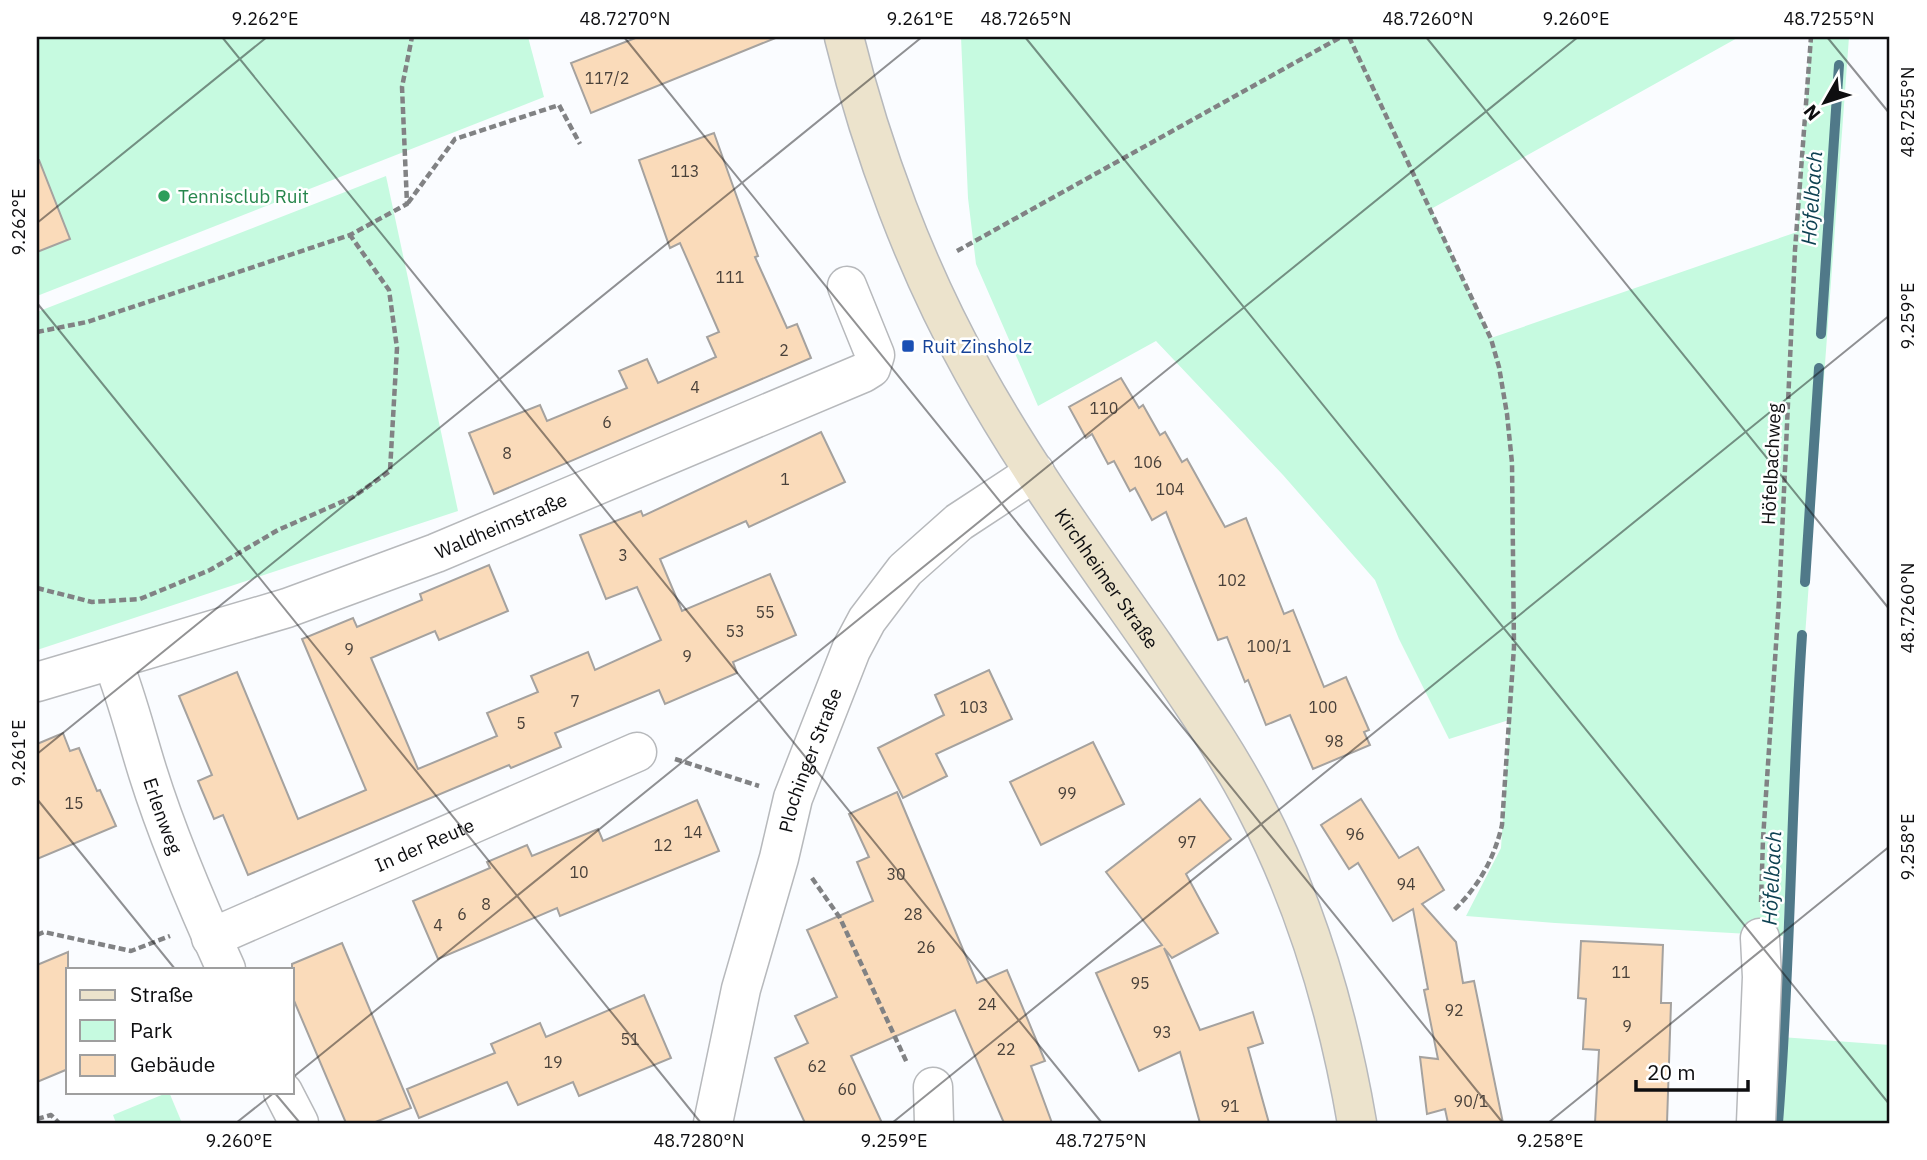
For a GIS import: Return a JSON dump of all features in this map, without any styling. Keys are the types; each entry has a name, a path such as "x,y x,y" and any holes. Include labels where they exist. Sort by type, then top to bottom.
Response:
{"main road":[{"name":"Kirchheimer Straße","path":"844,37 876,147 936,300 974,373 1035,472 1226,753 1274,845 1300,905 1332,1002 1357,1123"}],"street":[{"name":"Waldheimstraße","path":"37,682 287,607 436,553 863,373 871,368 875,355 847,286"},
{"name":"Plochinger Straße","path":"713,1123 741,989 779,858 793,798 851,650 867,620 905,570 959,522 1035,472"},
{"name":"Erlenweg","path":"112,660 125,691 161,811 214,943"},
{"name":"In der Reute","path":"214,943 637,752"},
{"path":"1756,1123 1762,977 1760,938"},
{"path":"284,1094 299,1123"}],"path":[{"path":"407,204 402,88 412,37"},
{"path":"951,254 1341,37"},
{"path":"1349,37 1487,330 1499,368 1507,414 1512,463 1514,648 1502,825 1498,845 1488,867 1471,893 1453,911"},
{"name":"Höfelbachweg","path":"1762,892 1795,250 1811,37"},
{"path":"37,332 87,322 350,235 407,204 455,139 559,105 580,144"},
{"path":"37,588 92,603 141,599 211,570 278,530 353,497 390,471 397,348 389,290 350,235"},
{"path":"637,752 686,761 793,798"},
{"path":"779,858 813,879 841,918 904,1060 933,1105"},
{"path":"37,935 44,932 131,951 214,943"},
{"path":"37,1119 51,1115 58,1123"}],"green space":[{"name":"Tennisclub Ruit","path":"37,37 528,37 544,97 37,296"},
{"path":"961,37 1739,37 1431,209 1491,338 1797,232 1810,37 1849,37 1783,936 1466,916 1501,848 1509,720 1449,739 1399,639 1375,580 1283,475 1156,341 1038,406 976,264 968,198"},
{"path":"386,176 458,511 37,650 37,312"},
{"path":"1781,1037 1890,1045 1890,1123 1778,1123"},
{"path":"170,1094 182,1123 116,1123 113,1115"}],"building":[{"path":"638,37 778,37 591,113 571,63"},
{"path":"714,133 758,256 755,257 787,328 797,324 811,358 494,494 469,433 540,405 547,421 627,388 619,371 647,359 658,383 716,357 707,337 719,332 680,243 670,248 639,160"},
{"path":"37,160 70,239 37,252"},
{"path":"1121,378 1139,408 1143,405 1160,435 1165,432 1182,462 1187,459 1225,527 1246,518 1284,614 1293,610 1324,687 1346,677 1369,730 1364,732 1370,745 1313,769 1290,715 1266,725 1227,637 1218,640 1166,512 1152,520 1135,488 1130,491 1114,461 1108,464 1092,434 1086,438 1069,407"},
{"path":"821,432 845,482 749,527 746,521 660,559 682,611 770,574 796,635 733,662 737,673 665,704 659,690 555,733 561,747 511,768 509,765 248,875 223,815 214,819 198,781 212,775 179,696 237,672 298,819 366,790 302,639 353,618 357,627 422,600 420,594 489,565 508,611 439,640 435,631 371,658 418,769 497,736 487,713 538,692 531,676 588,652 595,670 661,640 637,587 606,599 580,535 641,511 643,516"},
{"path":"989,670 1012,719 936,754 947,776 903,798 878,748 944,715 935,695"},
{"path":"63,733 70,751 79,748 97,791 100,790 116,826 37,859 37,744"},
{"path":"1093,742 1124,804 1041,845 1010,782"},
{"path":"897,792 977,983 1007,970 1045,1061 1031,1066 1052,1123 1004,1123 955,1010 851,1056 882,1123 805,1123 775,1058 808,1043 795,1016 837,997 807,930 873,901 857,862 869,857 849,814"},
{"path":"1200,799 1231,839 1186,874 1218,933 1172,958 1164,948 1200,1030 1253,1012 1263,1043 1248,1048 1269,1123 1200,1123 1180,1052 1139,1071 1096,973 1162,945 1106,872"},
{"path":"1361,799 1399,858 1418,847 1444,890 1422,904 1456,942 1463,983 1474,981 1503,1123 1448,1123 1445,1109 1427,1114 1420,1057 1438,1059 1424,990 1428,989 1413,909 1393,921 1358,863 1349,869 1321,825"},
{"path":"697,800 719,851 560,916 557,908 438,959 413,901 490,868 487,862 527,845 532,856 598,829 603,841"},
{"path":"1581,941 1663,945 1661,1003 1671,1003 1667,1123 1595,1123 1599,1050 1583,1049 1586,999 1578,998"},
{"path":"342,943 411,1108 373,1123 346,1123 294,1001 292,964"},
{"path":"68,952 66,1070 37,1082 37,965"},
{"path":"644,995 671,1058 579,1096 573,1082 518,1105 507,1082 419,1118 407,1089 495,1053 491,1044 540,1023 546,1037"}],"waterway":[{"name":"Höfelbach","path":"1821,334 1839,65"},
{"name":"Höfelbach","path":"1805,582 1819,368"},
{"name":"Höfelbach","path":"1778,1123 1802,635"}],"place":[{"name":"Tennisclub Ruit","path":"164,196"},
{"name":"Ruit Zinsholz","path":"908,346"}]}
